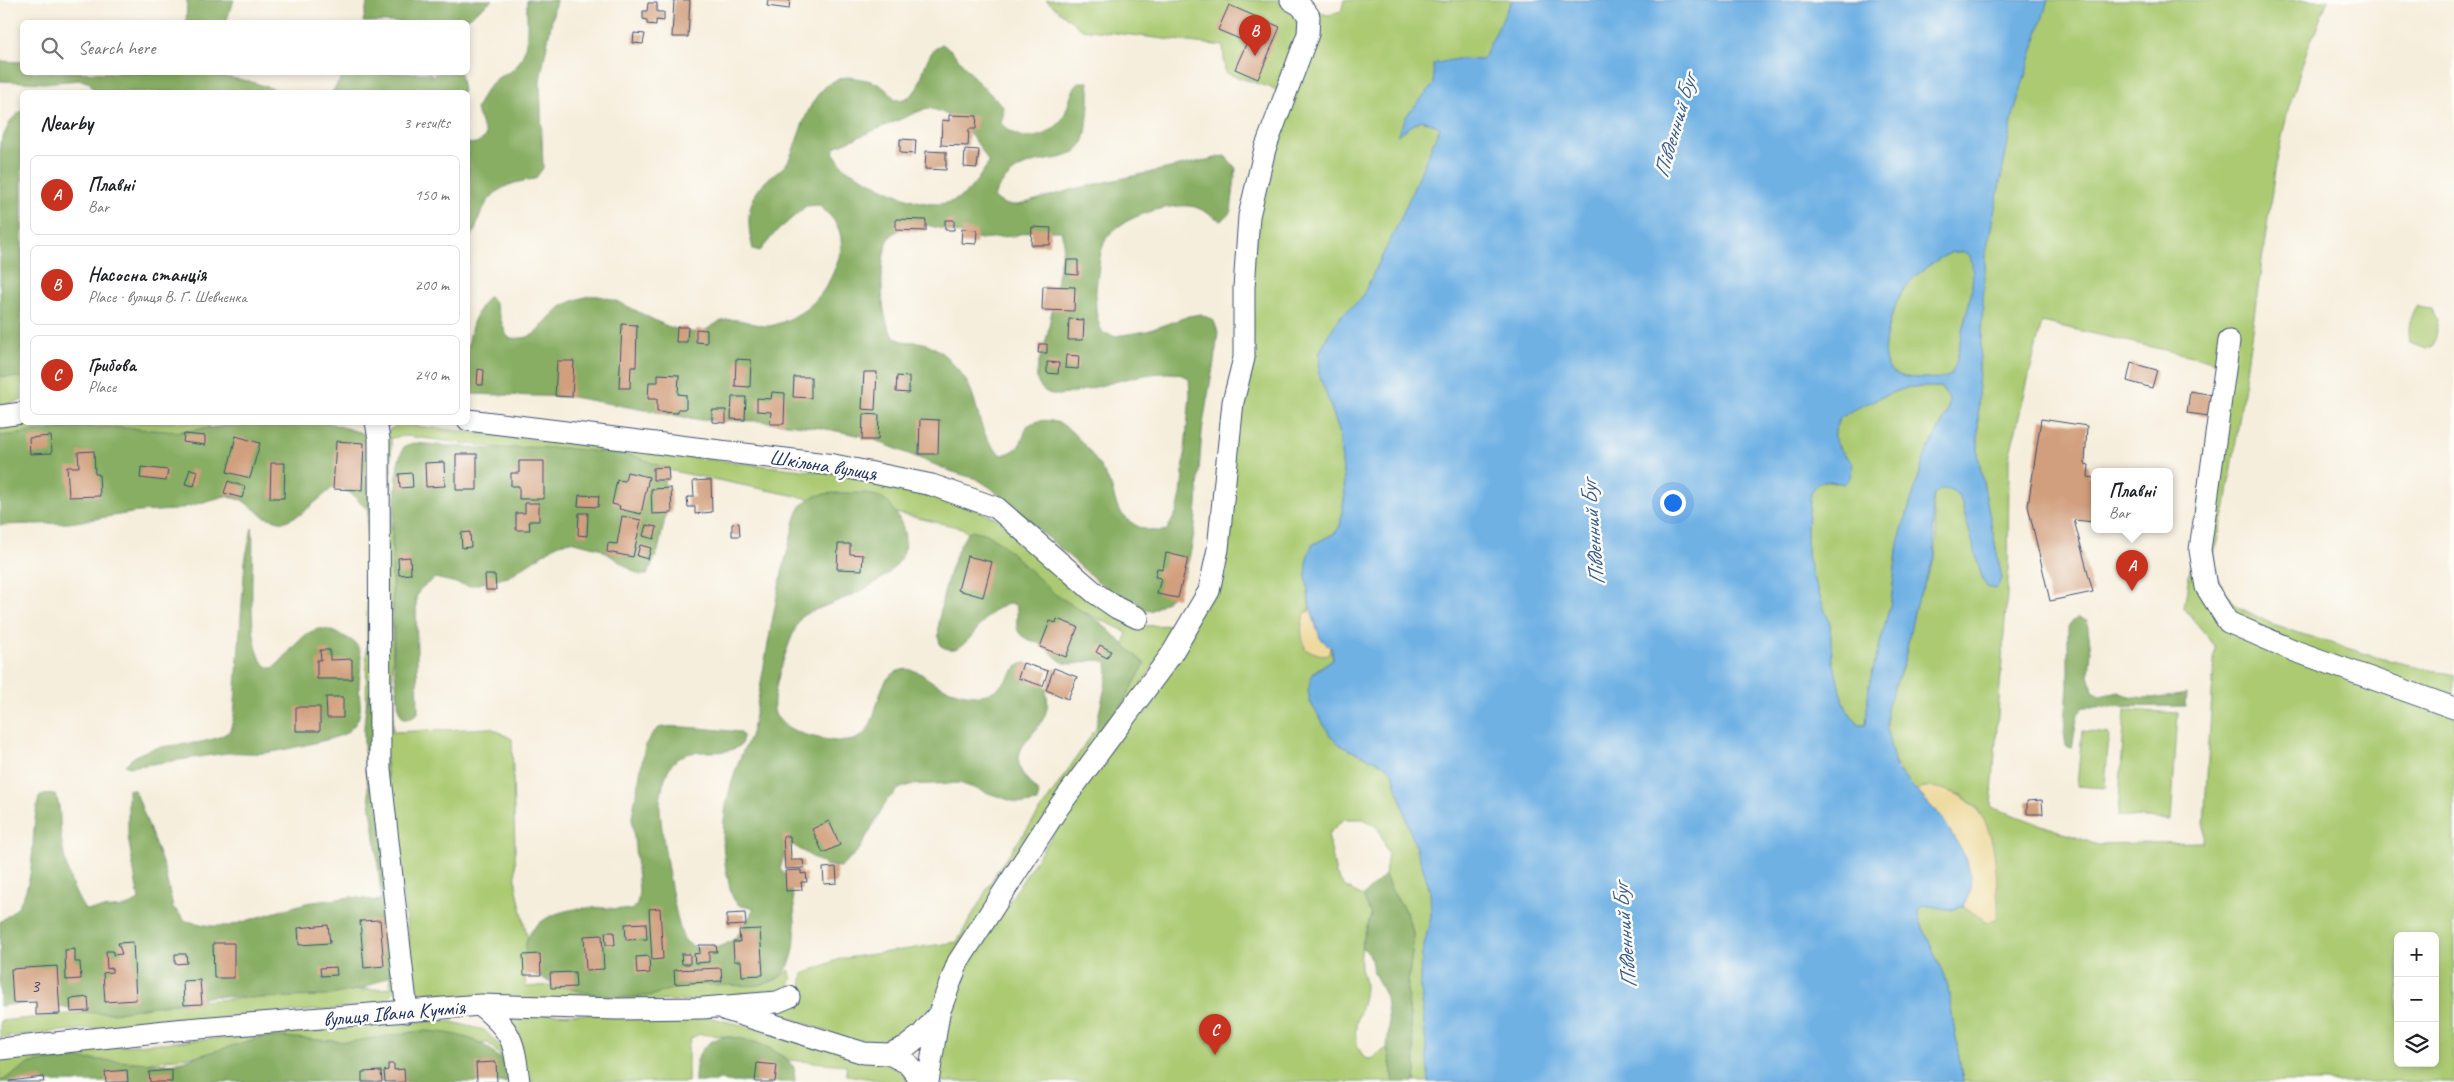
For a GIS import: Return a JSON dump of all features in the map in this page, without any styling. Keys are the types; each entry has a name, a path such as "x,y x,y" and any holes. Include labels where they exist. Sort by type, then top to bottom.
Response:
{"street":[{"path":"928,1082 939,1013 958,962 999,896 1058,808 1171,655 1208,591 1218,550 1233,402 1244,358 1244,288 1248,216 1265,149 1308,34 1309,16 1300,5 1291,0"},
{"path":"2229,341 2200,550 2206,587 2228,622 2295,651 2454,708"},
{"path":"0,416 20,413"},
{"name":"Шкільна вулиця","path":"470,420 804,461 932,485 997,508 1095,593 1117,608 1138,618"},
{"path":"376,425 379,440 380,768 407,1012"},
{"name":"вулиця Івана Кучмія","path":"0,1049 175,1030 480,1005 617,1009 717,1007 777,1002 789,997"},
{"path":"480,1005 502,1023 515,1047 519,1082"},
{"path":"717,1007 864,1053 889,1054 907,1063 922,1082"},
{"path":"889,1054 907,1046 922,1034 939,1013"}],"green space":[{"path":"187,0 234,0 227,20 186,20"},
{"path":"368,0 492,0 466,20 363,20"},
{"path":"527,0 556,0 540,80 543,168 535,179 508,185 495,193 484,207 470,238 470,143 478,142 486,135 476,110 489,87 501,76 514,69 524,50 527,34"},
{"path":"1046,0 1283,0 1304,26 1281,91 1225,73 1223,46 1081,29"},
{"path":"1344,0 1512,0 1482,61 1457,59 1434,84 1421,120 1441,127 1400,220 1361,299 1341,316 1328,335 1320,352 1319,374 1339,430 1345,494 1340,526 1335,533 1312,545 1308,590 1309,612 1303,621 1302,639 1329,654 1330,647 1333,659 1316,670 1310,702 1332,738 1343,747 1385,765 1393,773 1408,825 1424,869 1432,901 1420,977 1429,1082 1415,1082 1416,1069 1407,991 1413,932 1406,912 1390,888 1385,875 1388,853 1378,828 1364,819 1344,819 1328,834 1336,874 1344,886 1363,896 1371,915 1361,954 1361,968 1365,983 1357,1020 1356,1037 1358,1047 1364,1058 1371,1059 1387,1047 1394,1082 933,1082 938,1045 961,975 1213,589 1252,215 1317,12 1328,15 1341,12"},
{"path":"2048,0 2328,0 2306,53 2287,114 2275,170 2226,506 2214,553 2217,578 2236,606 2276,626 2376,657 2454,675 2454,1082 1963,1082 1947,983 1918,916 1918,910 1924,905 1952,910 1963,906 1987,922 1987,827 1976,807 1961,795 1930,787 1916,790 1908,782 1895,763 1887,742 1886,720 1888,702 1905,657 1916,605 1935,555 1936,540 1933,502 1934,494 1941,488 1952,490 1960,497 1983,581 2002,579 1978,456 1978,385 1986,253 2014,111","holes":["2042,322 2222,363 2184,608 2215,646 2203,842 2095,844 1991,807 2008,581 2009,458"]},
{"path":"942,44 951,50 977,81 1002,105 1004,112 1001,123 1016,135 1025,137 1042,135 1057,125 1063,118 1078,82 1088,82 1088,121 1081,146 1065,156 1025,165 1015,171 1000,186 994,198 1006,205 1018,205 1078,188 1225,156 1236,168 1231,212 1222,221 1195,207 1185,206 1158,209 1130,219 1119,226 1104,243 1100,257 1096,288 1096,308 1103,333 1115,336 1147,331 1189,316 1201,314 1214,321 1218,332 1202,433 1194,534 1190,555 1175,594 1151,611 1137,609 1096,580 991,488 977,479 953,472 867,437 821,428 761,421 701,420 572,397 470,394 471,330 475,318 489,296 494,301 509,338 532,335 562,307 575,300 589,296 608,298 663,324 691,332 703,331 726,320 741,320 764,326 772,325 796,316 805,310 820,296 835,268 841,248 838,227 818,205 806,206 775,233 760,251 753,249 749,214 754,198 765,182 783,168 789,160 809,110 822,90 844,77 851,77 876,83 884,88 895,100 906,98 918,86 928,58","holes":["927,108 947,115 964,128 978,145 989,163 972,187 959,198 946,203 932,204 901,196 844,168 833,152 837,146","919,223 981,239 1013,236 1031,231 1061,231 1064,242 1048,332 1037,374 1038,383 1045,391 1059,395 1073,393 1126,379 1161,373 1176,374 1189,378 1190,395 1181,495 1177,511 1167,530 1147,530 1135,525 1124,516 1117,505 1111,486 1095,459 1088,449 1063,425 1045,420 1030,424 1027,426 1017,448 1002,455 986,437 968,384 950,361 930,345 900,340 893,335 888,327 885,315 882,285 884,255 891,236 897,231"]},
{"path":"0,61 20,62 20,75 219,75 249,81 277,90 93,90 90,83 81,80 44,83 0,81"},
{"path":"344,75 430,75 430,77 434,75 460,75 463,90 333,90"},
{"path":"20,112 20,378 0,376 0,143 11,120"},
{"path":"1952,252 1962,252 1971,256 1973,265 1969,303 1953,371 1947,377 1941,379 1900,376 1889,368 1884,351 1891,316 1904,289 1914,278 1933,263"},
{"path":"2416,306 2431,308 2438,320 2433,346 2427,349 2410,343 2410,324"},
{"path":"20,375 20,401 0,406 0,376"},
{"path":"1910,387 1940,387 1949,399 1947,413 1926,453 1898,543 1891,602 1869,685 1866,725 1859,725 1847,710 1841,695 1832,656 1830,624 1813,578 1807,555 1807,528 1811,492 1818,483 1831,481 1844,484 1846,455 1839,448 1835,439 1836,425 1839,420 1861,406"},
{"path":"20,422 20,425 208,425 211,430 51,436 0,442 0,424"},
{"path":"230,425 336,425 372,436 370,512 349,492 336,485 301,514 283,522 265,517 242,500 225,496 175,510 138,512 69,523 0,525 0,436 78,427 113,427 179,432"},
{"path":"397,425 408,425 855,476 937,496 996,518 1133,626 1180,625 932,1010 912,1038 869,1048 775,1012 800,996 803,974 839,959 957,942 999,868 1045,804 1130,678 1123,652 1127,632 1044,594 1004,569 962,528 851,503 826,502 668,470 668,467 651,467 406,436 391,438 393,732 491,728 512,739 516,885 531,955 523,955 526,987 551,985 552,988 776,980 789,970 791,978 787,990 729,1001 428,1000 415,991 384,748 385,439 389,430"},
{"path":"368,441 398,987 387,999 370,1006 37,1033 0,1038 0,1021 201,1001 391,988 366,752"},
{"path":"413,443 490,449 566,448 634,456 658,465 662,471 667,494 666,514 658,551 647,575 640,575 599,548 570,541 557,545 508,577 469,586 435,578 420,589 416,598 418,713 412,718 403,718 399,711 394,662 392,536 398,463 404,446"},
{"path":"833,493 866,493 884,499 893,508 900,521 903,528 905,546 899,562 887,575 871,586 802,616 792,636 777,682 774,696 776,716 790,728 813,737 851,741 860,737 866,731 871,723 884,684 896,672 909,669 945,688 981,695 997,689 1016,668 1025,663 1034,668 1038,673 1043,682 1047,698 1047,710 1042,720 1023,745 1019,754 1020,769 1039,794 1037,802 1024,804 1015,802 959,783 909,785 899,789 887,800 859,850 840,867 825,865 793,845 786,848 780,869 785,874 791,887 795,922 794,949 788,967 777,978 764,984 747,986 689,985 648,996 617,997 573,990 531,973 526,958 526,945 530,934 537,925 548,918 574,909 631,910 637,905 639,891 632,817 645,746 650,736 659,728 694,728 740,732 743,736 741,745 733,749 689,753 681,756 671,765 666,775 660,801 668,871 684,939 689,944 698,948 716,948 731,941 742,930 754,907 739,905 733,899 724,851 724,822 729,792 740,757 752,730 779,588 795,521 801,506 817,496"},
{"path":"252,528 253,629 257,649 263,663 273,668 300,640 312,631 319,629 330,630 350,639 356,644 361,655 360,711 356,722 346,733 341,735 271,752 227,753 129,767 125,765 136,756 148,750 218,738 230,731 234,716 245,561"},
{"path":"972,530 987,534 1000,542 1055,594 1101,623 1145,664 1114,719 1106,728 1099,731 1096,726 1108,674 1107,663 1097,660 1076,664 1065,663 1044,646 1024,638 1017,628 1017,612 1014,604 1002,606 992,612 960,647 951,649 941,646 939,622 946,585 958,550 965,537"},
{"path":"2077,617 2087,620 2091,651 2089,674 2093,691 2100,696 2119,692 2143,698 2186,694 2185,706 2083,707 2078,714 2072,748 2066,746 2064,732 2068,687 2068,627"},
{"path":"373,684 395,973 365,988 326,996 258,998 214,996 114,1013 92,1013 47,1003 29,1002 0,1006 0,922 16,908 26,891 40,795 55,794 57,799 66,865 76,894 85,910 126,907 139,900 128,837 128,789 134,790 137,795 164,868 173,907 186,921 211,926 229,926 306,903 352,897 377,901 383,897 364,755 365,718"},
{"path":"2125,710 2178,713 2171,820 2118,816"},
{"path":"2082,731 2109,734 2105,788 2077,786"},
{"path":"1385,875 1390,888 1406,912 1413,933 1407,991 1416,1069 1415,1082 1394,1082 1387,1047 1389,1027 1386,997 1374,973 1369,953 1361,947 1371,915 1363,896"},
{"path":"505,1014 699,1015 892,1060 916,1082 890,1082 847,1075 846,1065 789,1060 760,1044 732,1037 700,1034 691,1038 688,1046 688,1082 526,1082"},
{"path":"444,1020 484,1030 508,1053 512,1082 502,1082 500,1055 488,1043 260,1052 248,1049 0,1082 0,1056"},
{"path":"420,1031 452,1034 474,1040 483,1045 499,1058 511,1082 0,1082 31,1063 61,1058 172,1064 258,1038 281,1037 349,1042"},
{"path":"722,1037 752,1041 779,1054 794,1067 795,1082 727,1082 720,1079 716,1082 695,1082 697,1060 703,1048"}],"sand":[{"path":"1310,606 1317,630 1330,647 1329,654 1325,656 1306,650 1304,645 1302,626"},
{"path":"1930,787 1949,791 1964,798 1976,808 1984,820 1994,850 1998,904 1997,920 1987,922 1963,906 1970,892 1943,819 1916,790"}],"water":[{"name":"Південний Буг","path":"1512,0 2048,0 2014,112 1986,253 1978,385 1978,456 2002,579 1996,588 1988,588 1983,581 1960,497 1952,490 1941,489 1934,494 1932,505 1935,555 1915,607 1905,658 1887,708 1887,730 1896,769 1943,819 1966,858 1971,876 1970,892 1963,906 1952,910 1924,905 1918,910 1918,916 1947,983 1963,1082 1429,1082 1420,977 1422,955 1431,916 1430,889 1408,825 1393,773 1385,765 1343,747 1332,738 1310,702 1308,690 1313,673 1333,659 1332,649 1320,638 1310,606 1306,575 1308,555 1312,545 1335,533 1340,526 1345,494 1339,430 1319,374 1320,352 1328,335 1341,316 1361,299 1400,220 1440,127 1421,120 1397,135 1407,115 1434,84 1433,64 1457,59 1482,60","holes":["1952,252 1962,252 1970,256 1973,274 1969,303 1953,371 1950,375 1941,379 1900,376 1889,368 1884,351 1891,316 1904,289 1914,278 1933,263","1910,387 1941,387 1949,399 1947,414 1926,453 1898,543 1891,602 1869,685 1866,725 1859,725 1847,710 1841,695 1832,656 1830,624 1813,578 1807,555 1807,528 1811,492 1818,483 1831,481 1844,484 1850,478 1853,464 1840,449 1835,439 1839,420 1862,406"]}],"building":[{"path":"674,0 690,0 688,37 672,37"},
{"path":"768,0 790,0 789,9 767,6"},
{"path":"648,3 657,3 657,12 664,12 664,21 656,20 656,25 647,24 647,20 643,19 643,11 647,11"},
{"path":"1229,5 1280,27 1258,79 1235,69 1247,42 1218,30"},
{"path":"634,33 645,34 643,44 633,43"},
{"path":"949,115 977,116 976,129 969,129 968,146 941,145 942,120 949,121"},
{"path":"900,139 916,140 915,154 900,153"},
{"path":"965,149 979,150 977,168 964,167"},
{"path":"926,151 946,152 946,170 925,169"},
{"path":"896,219 926,220 926,231 896,230"},
{"path":"945,220 954,220 954,230 945,230"},
{"path":"1032,227 1051,228 1050,245 1031,245"},
{"path":"962,229 977,230 976,244 961,243"},
{"path":"1067,260 1078,260 1078,275 1066,274"},
{"path":"1043,286 1075,287 1074,311 1042,310"},
{"path":"1069,319 1084,320 1083,340 1068,340"},
{"path":"622,324 637,325 636,367 631,367 630,388 619,388"},
{"path":"677,327 688,327 687,342 676,342"},
{"path":"696,329 707,330 707,343 696,342"},
{"path":"1039,344 1047,344 1047,353 1038,353"},
{"path":"1066,355 1079,356 1078,369 1065,368"},
{"path":"736,359 751,360 750,387 735,386"},
{"path":"557,361 574,361 572,397 555,396"},
{"path":"1047,362 1059,363 1058,374 1047,373"},
{"path":"2131,363 2157,370 2152,388 2127,381"},
{"path":"478,369 484,370 483,385 477,385"},
{"path":"864,372 877,372 875,410 862,409"},
{"path":"658,374 679,375 678,394 686,395 686,409 678,409 678,413 657,412 657,399 648,399 649,382 658,382"},
{"path":"897,376 909,377 909,393 896,392"},
{"path":"794,377 811,377 811,398 793,397"},
{"path":"2190,391 2213,395 2209,416 2187,413"},
{"path":"772,392 785,393 784,424 770,424 771,412 757,411 757,398 771,399"},
{"path":"732,397 746,397 745,420 731,419"},
{"path":"712,410 726,410 726,423 712,422"},
{"path":"863,414 879,415 878,440 862,440"},
{"path":"920,419 939,420 938,454 919,454"},
{"path":"2041,419 2087,426 2085,464 2089,465 2088,477 2091,478 2091,522 2074,520 2093,592 2050,601 2028,506"},
{"path":"184,434 205,436 205,445 183,442"},
{"path":"51,436 52,453 30,454 29,438"},
{"path":"236,436 260,443 250,478 227,472"},
{"path":"336,441 364,443 362,490 333,489"},
{"path":"94,451 95,474 99,474 100,496 69,497 67,467 79,467 78,452"},
{"path":"456,454 477,454 477,490 456,490"},
{"path":"519,461 544,461 544,499 519,499 519,486 511,486 511,473 519,473"},
{"path":"444,462 445,486 426,487 425,463"},
{"path":"271,463 285,463 284,498 270,498"},
{"path":"141,467 168,470 166,481 140,478"},
{"path":"668,467 669,480 653,480 653,468"},
{"path":"190,469 198,471 194,486 185,484"},
{"path":"627,472 649,477 641,514 619,509 620,506 612,504 617,480 625,481"},
{"path":"412,473 413,487 400,488 399,474"},
{"path":"711,480 712,512 695,514 695,507 688,507 687,497 694,497 693,481"},
{"path":"228,481 245,487 242,498 224,493"},
{"path":"671,488 672,513 652,514 651,489"},
{"path":"579,495 599,496 598,507 578,506"},
{"path":"525,503 539,503 539,521 529,521 530,530 516,530 516,513 525,513"},
{"path":"579,513 588,513 587,536 578,535"},
{"path":"622,516 641,520 633,557 607,552 608,543 617,544"},
{"path":"739,523 740,536 732,536 732,524"},
{"path":"646,525 657,527 654,539 643,536"},
{"path":"470,532 471,547 462,548 461,533"},
{"path":"838,544 850,544 850,554 863,555 862,570 837,569"},
{"path":"640,545 651,548 648,559 637,556"},
{"path":"1166,553 1188,558 1178,598 1157,594 1161,578 1155,577 1157,568 1163,569"},
{"path":"967,556 992,562 983,597 958,590"},
{"path":"410,557 411,574 399,575 398,558"},
{"path":"485,575 495,575 496,590 486,590"},
{"path":"1057,619 1078,627 1066,657 1040,647 1050,621 1056,623"},
{"path":"1100,645 1111,651 1107,658 1096,652"},
{"path":"320,650 330,650 330,660 352,659 352,679 317,679 317,660 321,660"},
{"path":"1023,663 1048,671 1043,686 1018,678"},
{"path":"1054,668 1077,677 1068,699 1046,690"},
{"path":"326,697 343,697 343,718 327,718"},
{"path":"296,707 320,707 320,731 296,731"},
{"path":"2042,800 2043,814 2027,814 2027,801"},
{"path":"829,821 840,845 823,853 812,829"},
{"path":"783,836 790,836 791,860 803,860 804,868 785,869"},
{"path":"836,867 837,883 824,884 823,868"},
{"path":"801,870 801,874 806,873 807,882 801,882 802,890 786,891 785,871"},
{"path":"660,908 663,959 652,960 649,909"},
{"path":"745,913 746,925 727,926 727,914"},
{"path":"380,920 384,966 364,968 360,921"},
{"path":"646,923 647,939 626,940 625,924"},
{"path":"328,925 330,943 299,945 298,928"},
{"path":"760,929 763,975 742,976 741,961 734,961 733,942 740,942 739,930"},
{"path":"605,932 614,932 615,945 606,945"},
{"path":"602,935 604,969 586,970 584,936"},
{"path":"133,942 136,1000 105,1002 103,973 112,972 112,968 107,969 106,951 113,951 113,955 122,954 118,943"},
{"path":"213,943 234,943 234,978 214,978"},
{"path":"699,945 716,945 717,952 709,952 709,962 695,963 694,954 700,953"},
{"path":"75,949 75,962 80,962 81,979 66,980 65,950"},
{"path":"175,954 186,954 187,963 175,964"},
{"path":"540,954 541,975 524,975 523,955"},
{"path":"681,954 690,954 690,964 682,964"},
{"path":"649,956 650,973 637,974 636,957"},
{"path":"57,966 60,1014 36,1015 36,1002 13,1003 11,969"},
{"path":"336,967 337,975 321,976 320,968"},
{"path":"721,968 722,981 675,984 674,970"},
{"path":"575,972 576,987 551,988 550,973"},
{"path":"200,980 202,1004 184,1005 183,981"},
{"path":"88,997 89,1011 71,1012 70,999"},
{"path":"496,1062 497,1082 477,1082 476,1063"},
{"path":"757,1063 777,1065 775,1082 755,1082"},
{"path":"388,1064 394,1064 394,1070 404,1069 405,1082 385,1082 384,1071 388,1070"},
{"path":"127,1070 128,1082 106,1082 105,1072"},
{"path":"172,1070 172,1082 150,1082 149,1072"},
{"path":"381,1071 382,1082 362,1082 362,1072"},
{"path":"43,1077 44,1082 9,1082 9,1081"}],"place":[{"name":"Насосна станція","path":"1255,56"},
{"name":"Плавні","path":"2132,591"},
{"name":"Грибова","path":"1215,1055"}]}
